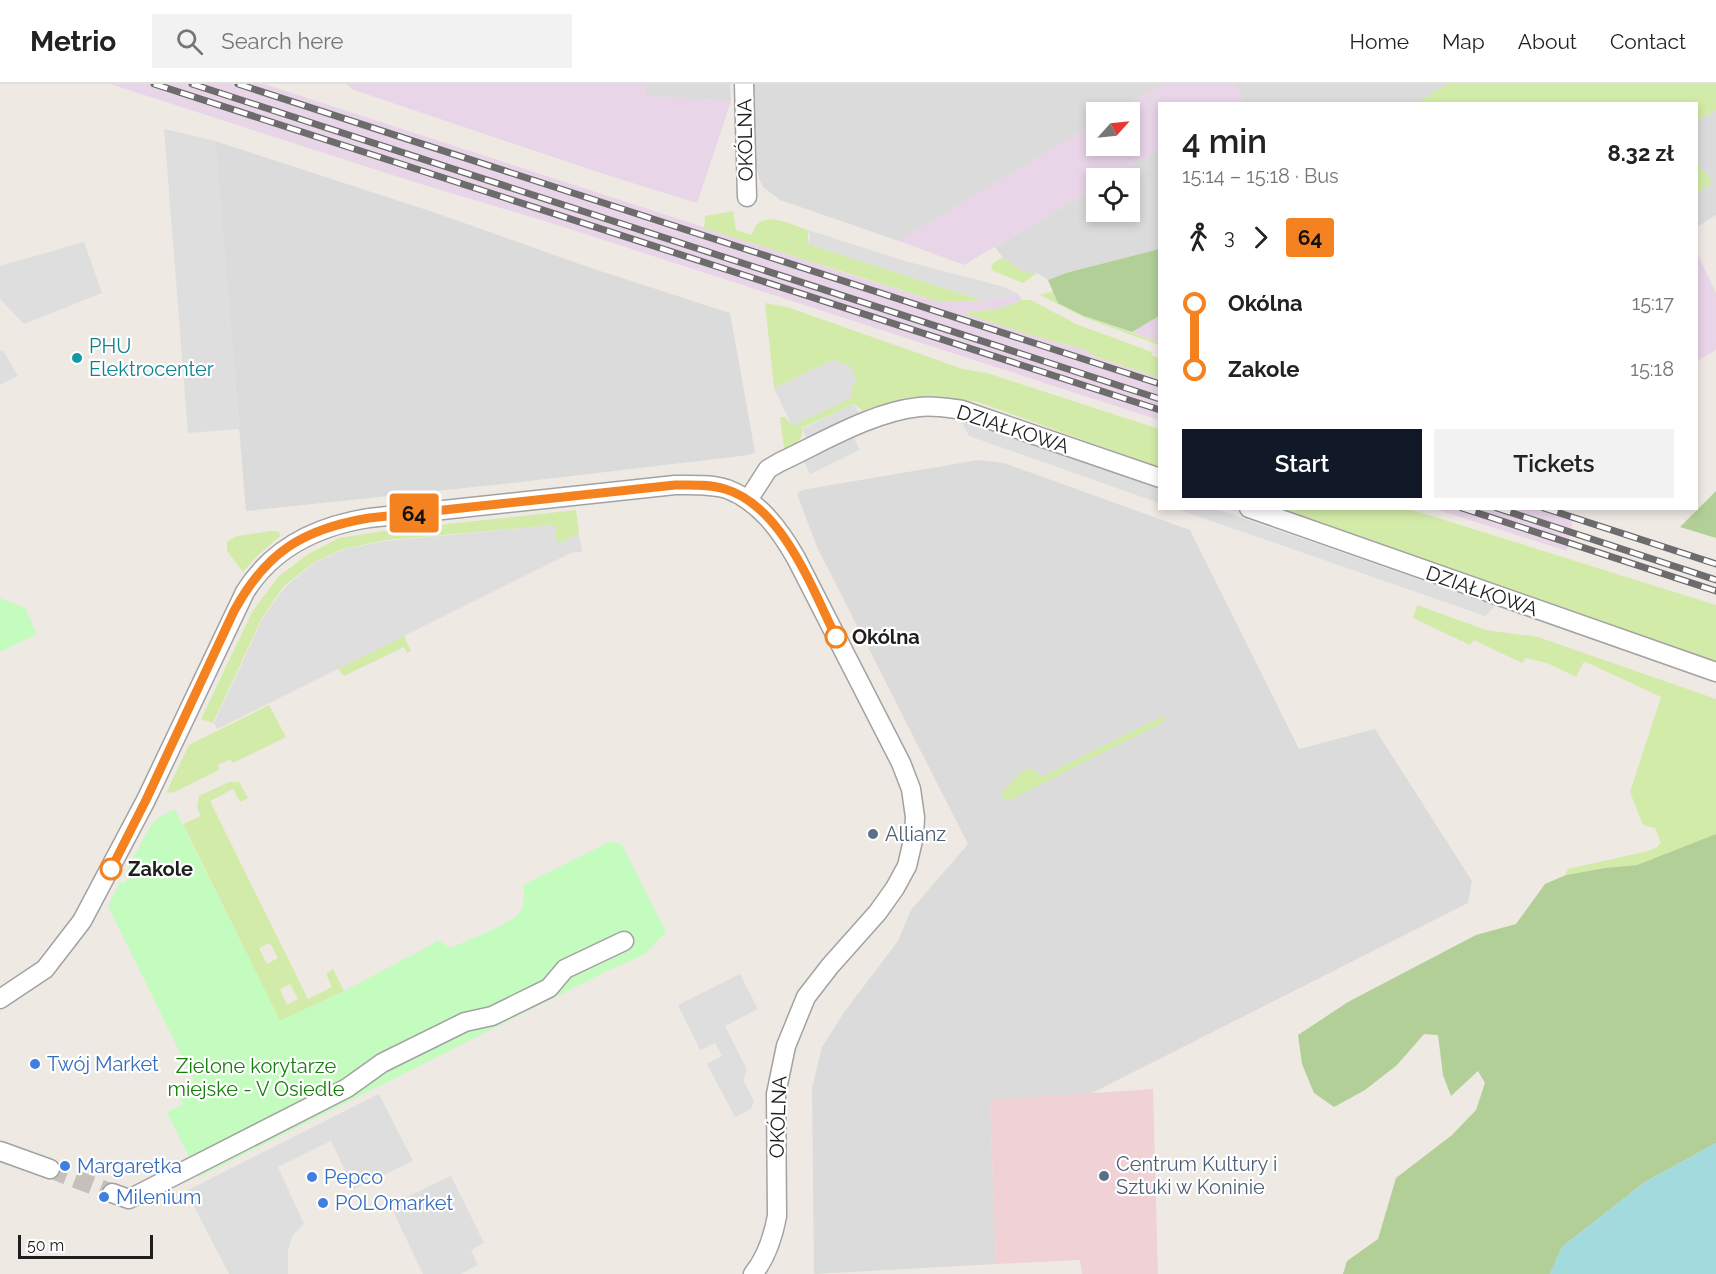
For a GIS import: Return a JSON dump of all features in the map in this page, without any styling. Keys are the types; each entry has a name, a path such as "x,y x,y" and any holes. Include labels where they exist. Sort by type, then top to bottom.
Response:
{"street":[{"name":"OKÓLNA","path":"744,84 747,197"},
{"name":"DZIAŁKOWA","path":"748,500 768,469 780,462 876,417 920,406 962,410 1158,477"},
{"path":"0,999 45,969 82,921 146,800 245,592 268,562 291,545 335,525 369,518 675,485 700,485 725,489 748,500"},
{"name":"OKÓLNA","path":"748,500 770,520 784,537 801,566 901,763 911,789 915,817 914,836 907,866 895,888 806,997 786,1046 776,1094 777,1216 774,1234 756,1273"},
{"name":"DZIAŁKOWA","path":"1255,510 1716,672"},
{"path":"112,1193 129,1199 347,1088 382,1063 465,1022 492,1016 549,988 565,969 624,941"},
{"path":"0,1151 50,1169"}],"shaded area":[{"path":"110,84 264,84 939,302 984,301 1018,294 1022,300 1002,308 965,313 1031,335 1090,351 1090,355 1158,378 1158,420 548,222 414,182"},
{"path":"346,84 645,84 646,96 731,101 697,203 354,90"},
{"path":"645,84 730,84 731,101 646,96"},
{"path":"752,84 1162,84 1131,102 1086,102 1086,129 899,241 780,200 763,187 753,164"},
{"path":"1162,84 1234,84 1244,100 1242,102 1158,102 1158,151 1128,168 1086,168 1086,193 964,265 899,241 1086,129 1086,156 1140,156 1140,102 1131,102"},
{"path":"1234,84 1448,84 1419,102 1241,102 1244,100"},
{"path":"1716,110 1716,215 1698,226 1698,192 1713,182 1698,164 1698,120"},
{"path":"164,129 215,141 239,429 188,433"},
{"path":"215,141 730,313 755,452 749,455 521,482 246,511"},
{"path":"1158,151 1158,249 1066,273 1048,280 1037,273 1022,271 1003,258 995,247 1086,193 1086,222 1140,222 1140,168 1128,168"},
{"path":"808,230 905,261 1004,287 1018,294 984,301 808,244 810,237"},
{"path":"84,242 102,293 24,324 0,299 0,266"},
{"path":"1698,255 1716,293 1716,350 1698,360"},
{"path":"1158,317 1158,342 1132,332"},
{"path":"3,350 18,376 0,385 0,352"},
{"path":"833,360 851,367 857,380 852,387 852,398 792,426 774,388"},
{"path":"854,404 859,414 807,439 802,429"},
{"path":"960,419 1158,489 1158,503 969,436"},
{"path":"854,438 860,450 810,474 804,462"},
{"path":"978,460 1004,463 1190,530 1299,749 1375,729 1472,881 1468,903 1090,1094 990,1100 996,1264 814,1274 812,1088 822,1047 845,1011 898,941 911,910 968,844 817,547 797,494 802,490"},
{"path":"1180,510 1219,510 1495,606 1485,616"},
{"path":"1438,510 1562,510 1574,514 1567,551"},
{"path":"555,525 556,541 562,543 579,533 582,552 573,552 217,729 214,723 263,618 285,587 314,563 345,549 387,541"},
{"path":"740,974 758,1009 725,1026 747,1070 743,1080 754,1101 751,1109 735,1117 707,1064 722,1056 715,1043 700,1050 678,1005"},
{"path":"1153,1089 1158,1274 1082,1274 1080,1260 996,1264 990,1100"},
{"path":"379,1094 413,1161 354,1189 331,1141 278,1167 304,1224 293,1235 288,1250 288,1274 229,1274 186,1191"},
{"path":"451,1176 484,1243 471,1250 478,1265 460,1274 423,1274 390,1205"}],"green space":[{"path":"1448,84 1716,84 1716,110 1698,120 1698,102 1418,102"},
{"path":"1698,164 1713,182 1698,192"},
{"path":"733,211 736,230 752,235 761,222 776,220 784,222 808,230 808,244 984,301 939,302 704,228 705,216"},
{"path":"1158,249 1158,317 1132,332 1084,316 1058,303 1048,280 1066,273"},
{"path":"1003,258 1023,271 1037,273 1023,283 991,270 993,263"},
{"path":"1054,291 1056,298 1084,316 1158,342 1158,345 1083,317 1040,295"},
{"path":"1022,300 1031,300 1076,324 1152,352 1151,355 1158,358 1158,378 1089,354 1090,351 963,313 1002,308"},
{"path":"765,303 787,307 963,369 987,373 1158,429 1158,467 978,402 936,396 903,398 863,411 854,404 802,428 802,436 798,442 784,448 780,417 785,417 792,425 851,367 833,360 774,388"},
{"path":"1716,491 1716,538 1680,527"},
{"path":"576,510 579,533 562,543 556,541 555,525 387,540 343,549 313,563 284,586 262,618 213,723 201,719 252,612 278,577 308,554 339,538"},
{"path":"1282,510 1412,510 1716,605 1716,663"},
{"path":"279,532 280,536 243,572 227,551 227,542 237,536"},
{"path":"0,598 25,608 37,634 0,652"},
{"path":"1417,605 1486,630 1538,637 1716,699 1716,834 1637,865 1565,875 1568,869 1648,851 1661,843 1655,828 1643,825 1630,792 1661,697 1586,662 1583,663 1576,677 1547,663 1526,658 1522,663 1474,640 1470,645 1413,618"},
{"path":"404,636 411,651 407,653 404,647 344,676 338,669"},
{"path":"269,705 286,737 233,763 231,759 218,765 219,770 175,792 166,793 189,745"},
{"path":"1161,717 1165,718 1164,722 1008,801 1001,797 1001,793 1023,770 1033,769 1041,777"},
{"path":"229,782 239,782 248,798 240,802 233,789 210,801 308,999 332,987 326,974 333,969 344,991 280,1021 183,824 201,816 197,808 199,796","holes":["270,943 278,958 267,964 259,948","290,984 298,999 287,1005 280,989"]},
{"name":"Zielone korytarze miejske - V Osiedle","path":"175,809 280,1021 344,991 437,940 451,948 507,922 521,910 524,900 523,885 611,841 622,845 666,932 645,954 199,1177 167,1112 183,1104 179,1095 186,1092 184,1087 194,1081 108,906 120,882 124,884 130,873 126,871 150,827 157,819"},
{"path":"1716,834 1716,1143 1645,1182 1562,1247 1550,1274 1343,1274 1347,1261 1378,1239 1396,1178 1452,1135 1476,1110 1485,1083 1478,1071 1451,1096 1443,1075 1438,1035 1424,1034 1397,1065 1365,1090 1334,1107 1314,1093 1302,1064 1298,1035 1348,1002 1476,935 1516,924 1545,884 1566,875 1637,865"}],"water":[{"path":"1716,1143 1716,1274 1550,1274 1562,1247 1645,1182"}],"tunnel":[{"path":"50,1169 112,1193"}],"railway":[{"path":"154,84 1158,409"},
{"path":"192,84 1158,398"},
{"path":"238,84 1158,383"},
{"path":"1468,510 1716,591"},
{"path":"1503,510 1716,580"},
{"path":"1550,510 1716,564"}],"bus line":[{"name":"64","path":"111,869 146,800 234,611 250,583 268,562 291,545 335,525 369,518 675,485 700,485 725,489 748,500 770,520 784,537 836,637"}],"place":[{"name":"PHU Elektrocenter","path":"77,358"},
{"name":"Okólna","path":"836,637"},
{"name":"Allianz","path":"873,834"},
{"name":"Zakole","path":"111,869"},
{"name":"Twój Market","path":"35,1064"},
{"name":"Margaretka","path":"65,1166"},
{"name":"Centrum Kultury i Sztuki w Koninie","path":"1104,1176"},
{"name":"Pepco","path":"312,1177"},
{"name":"Milenium","path":"104,1197"},
{"name":"POLOmarket","path":"323,1203"}]}
